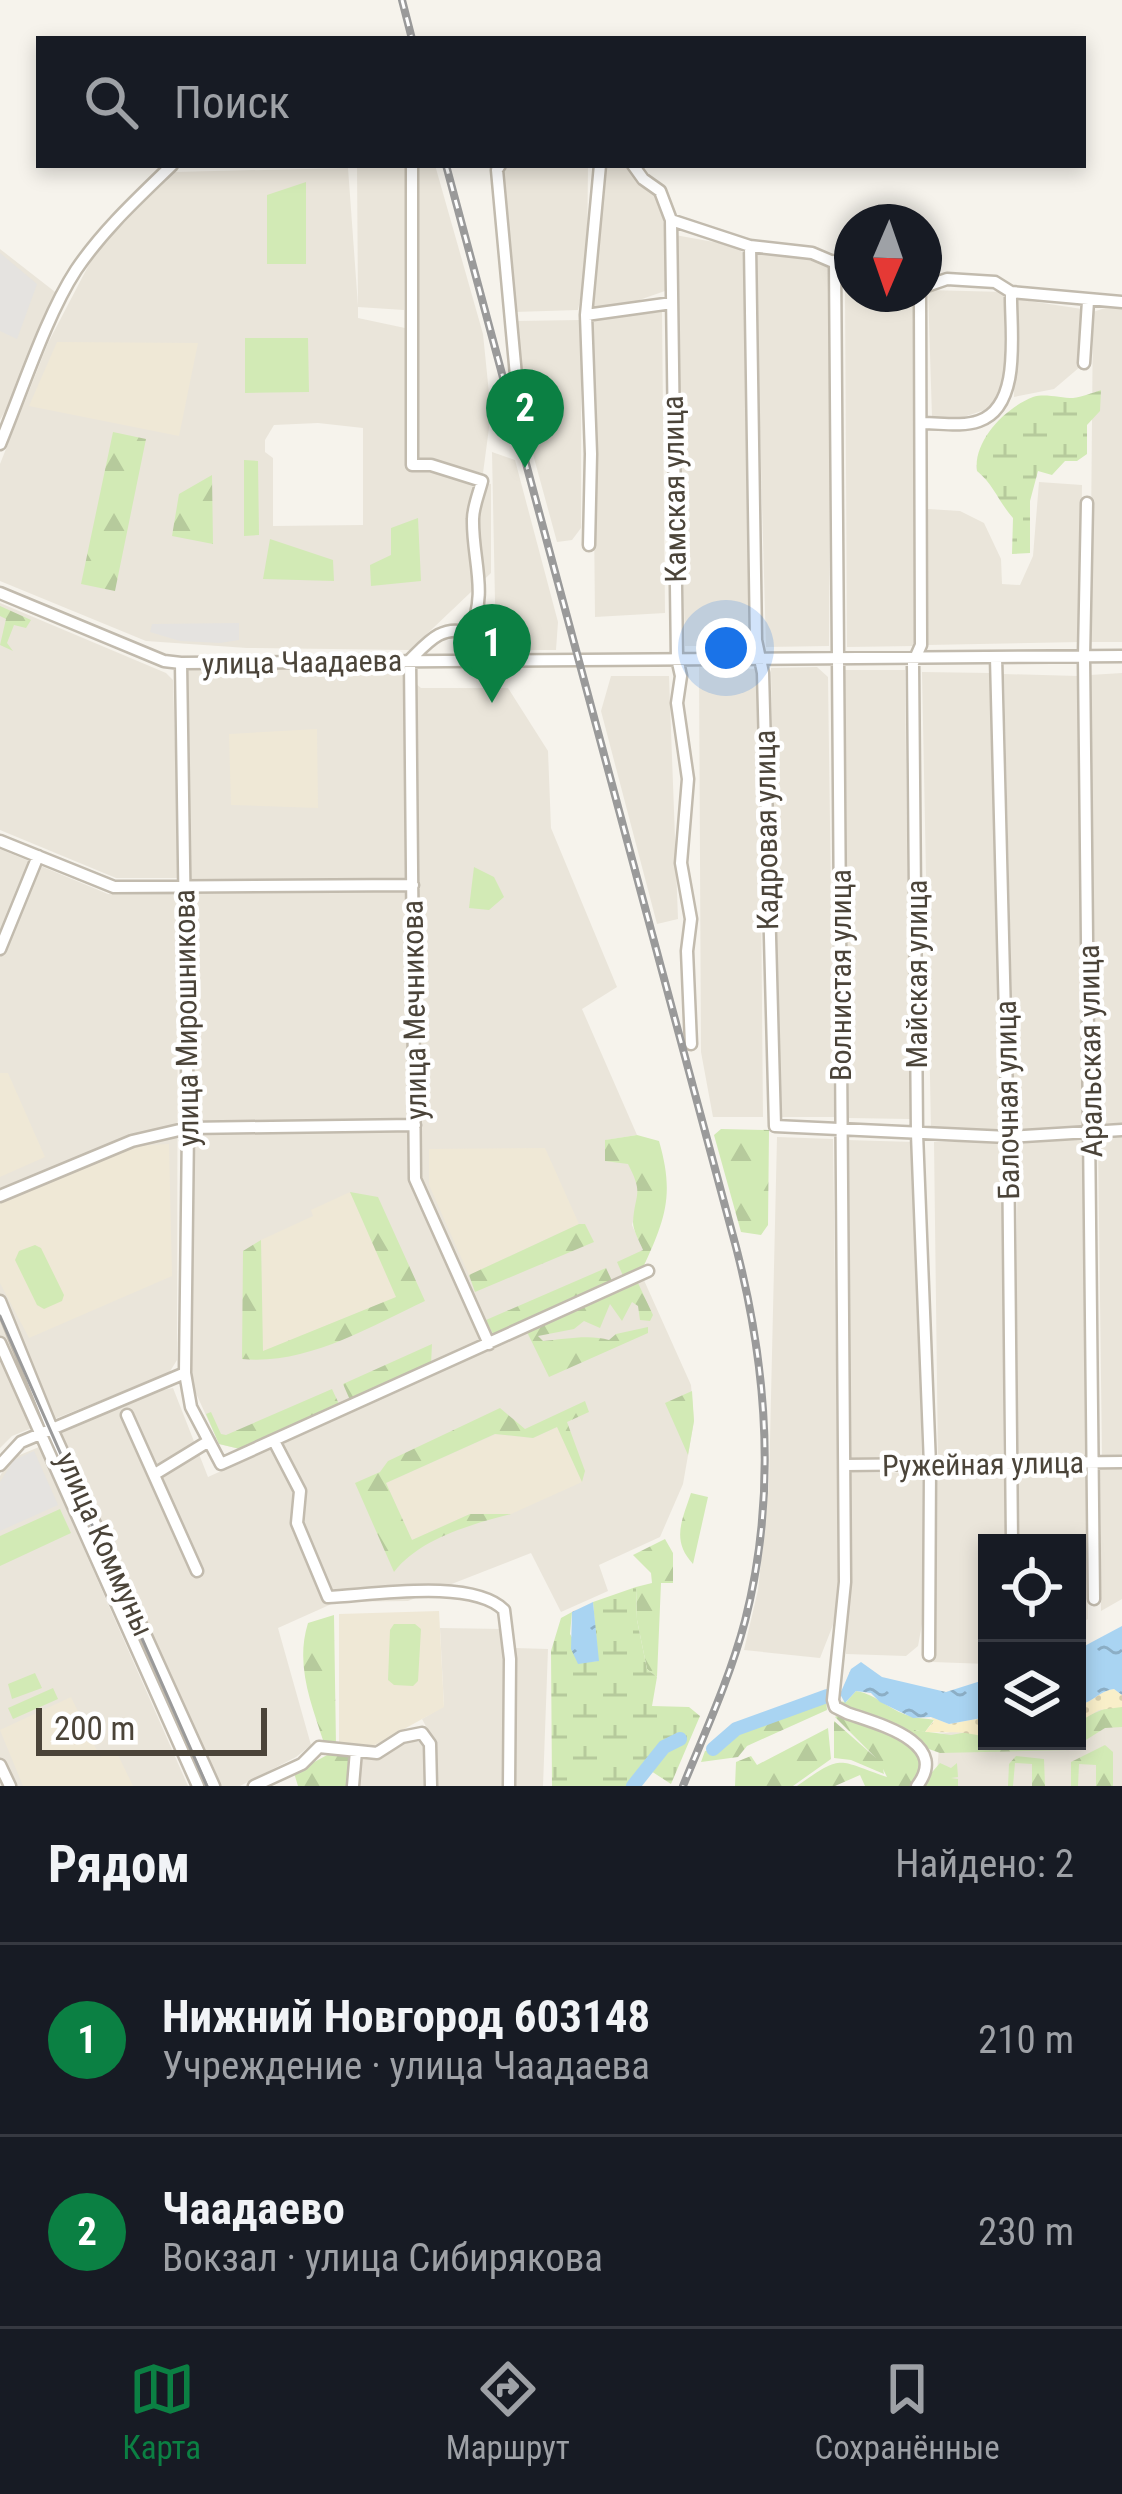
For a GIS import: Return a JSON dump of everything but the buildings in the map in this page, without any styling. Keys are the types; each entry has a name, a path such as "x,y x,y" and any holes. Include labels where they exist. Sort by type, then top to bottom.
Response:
{"street":[{"path":"0,444 57,304 76,271 112,223 169,168"},
{"path":"412,168 412,465 431,465 482,482 472,518 481,578 470,633 474,659"},
{"path":"498,168 519,408"},
{"path":"589,545 586,315 598,168"},
{"path":"635,168 660,191 671,220 750,246 784,247 834,262"},
{"name":"Камская улица","path":"671,220 677,658 681,676 677,703 688,779 681,863 691,919 687,951 692,1044"},
{"name":"Кадровая улица","path":"750,246 758,656 763,673 775,1126 841,1128"},
{"path":"942,281 994,282 1011,292 1122,302"},
{"path":"922,422 962,424 982,421 994,412 1009,389 1011,292"},
{"path":"1084,363 1088,302"},
{"path":"586,315 671,303"},
{"name":"Волнистая улица","path":"835,312 845,1582 832,1688 836,1707 919,1745 928,1760 917,1786"},
{"name":"Майская улица","path":"922,312 921,645 914,658 917,1133 930,1466 929,1655"},
{"name":"Аральская улица","path":"1087,503 1084,657 1094,1599"},
{"name":"улица Чаадаева","path":"0,593 164,661 181,663 1122,656"},
{"path":"410,660 440,632 470,633"},
{"name":"Балочная улица","path":"996,657 1012,1534"},
{"name":"улица Мечникова","path":"410,660 415,1179 489,1344"},
{"name":"улица Мирошникова","path":"181,663 188,1129 185,1373"},
{"path":"0,841 114,887 412,885"},
{"path":"0,950 38,856"},
{"path":"0,1196 132,1141 188,1129 415,1125"},
{"path":"841,1128 1008,1137 1122,1130"},
{"path":"0,1465 12,1449 45,1432 185,1373 191,1407 221,1464 649,1271"},
{"name":"улица Коммуны","path":"0,1301 45,1432 198,1786"},
{"name":"улица Коммуны","path":"0,1343 214,1786"},
{"path":"127,1415 197,1571"},
{"path":"155,1474 209,1441"},
{"path":"274,1441 301,1491 297,1522 328,1597 419,1590 500,1604 508,1622 510,1659 508,1786"},
{"name":"Ружейная улица","path":"844,1465 1122,1462"},
{"path":"254,1786 302,1764 319,1747 377,1753 402,1737 422,1733 430,1744 431,1786"},
{"path":"353,1786 356,1751"},
{"path":"0,1765 10,1786"}],"shaded area":[{"path":"348,168 358,306 357,168 406,168 404,310 358,307 358,318 405,328 408,461 491,484 491,573 410,650 146,641 0,581 0,464 48,343 95,253 173,172","holes":["274,425 363,428 363,525 273,526 273,458 265,452 265,440"]},
{"path":"416,168 436,168 483,334 491,413 483,473 416,460"},
{"path":"503,168 588,168 587,263 578,310 514,312"},
{"path":"607,168 627,168 660,201 666,238 665,291 622,306 594,309"},
{"path":"675,235 736,246 746,256 749,646 685,646"},
{"path":"0,249 59,295 32,364 0,420"},
{"path":"755,251 798,254 831,267 829,646 766,647"},
{"path":"0,253 37,284 17,339 0,331"},
{"path":"942,290 1004,292 1004,389 987,409 961,418 932,417 929,312 942,312"},
{"path":"1016,299 1082,309 1081,366 1054,389 1014,397"},
{"path":"1122,306 1122,642 1090,642 1093,312"},
{"path":"662,312 665,613 595,617 592,319"},
{"path":"845,312 915,312 914,646 847,647"},
{"path":"581,320 581,528 572,540 557,542 525,425 515,321"},
{"path":"57,342 198,343 179,436 29,406"},
{"path":"492,452 515,460 558,622 556,650 496,650"},
{"path":"1039,482 1082,485 1080,642 927,645 928,509 960,511 984,523 1001,559 1002,584 1020,585 1033,556"},
{"path":"0,603 173,680 179,878 116,878 0,830"},
{"path":"239,623 239,640 220,643 180,641 150,632 152,624"},
{"path":"699,667 759,669 763,1117 713,1117 701,1052"},
{"path":"817,667 828,677 834,1117 777,1117 771,668"},
{"path":"184,669 398,669 421,688 508,688 548,751 551,828 617,987 582,1009 637,1135 606,1140 629,1164 637,1182 639,1199 632,1225 643,1250 624,1278 240,1449 219,1444 190,1380"},
{"path":"845,670 905,670 910,1119 849,1118"},
{"path":"922,672 990,673 1001,1132 931,1128"},
{"path":"1122,673 1122,1123 1097,1124 1090,675"},
{"path":"1004,674 1078,676 1085,1127 1015,1132"},
{"path":"611,676 669,676 678,919 657,924 601,711"},
{"path":"317,729 318,808 231,805 229,734"},
{"path":"0,849 108,894 178,895 177,1360 169,1373 12,1436 0,1448"},
{"path":"0,1073 8,1073 45,1157 0,1177"},
{"path":"777,1137 833,1139 839,1583 833,1625 820,1658 744,1650 758,1590 769,1484"},
{"path":"1122,1137 1122,1457 1102,1458 1098,1139"},
{"path":"847,1140 914,1142 922,1461 850,1461"},
{"path":"1084,1140 1085,1460 1014,1463 1018,1142"},
{"path":"1004,1141 1003,1462 938,1463 934,1142"},
{"path":"169,1144 172,1276 29,1338 0,1283 0,1202 129,1146"},
{"path":"545,1148 579,1224 469,1275 429,1185 429,1149"},
{"path":"350,1192 397,1297 262,1352 261,1240"},
{"path":"643,1278 691,1385 694,1421 683,1484 660,1537 599,1565 608,1591 561,1612 531,1553 408,1601 336,1602 278,1628 311,1745 240,1786 218,1786 61,1433 152,1392 173,1388 208,1477"},
{"path":"558,1427 582,1482 511,1514 470,1514 412,1540 386,1483 496,1434 533,1438"},
{"path":"39,1447 188,1786 0,1786 0,1476 10,1459"},
{"path":"34,1451 58,1505 0,1531 0,1482 14,1460"},
{"path":"1087,1468 1086,1620 1086,1534 1016,1534 1015,1470"},
{"path":"1122,1468 1122,1599 1101,1611 1100,1469"},
{"path":"1005,1470 1005,1534 978,1534 978,1664 933,1662 936,1471"},
{"path":"849,1472 922,1473 922,1624 918,1646 906,1656 846,1654"},
{"path":"439,1611 444,1707 375,1745 339,1746 339,1614"},
{"path":"440,1628 503,1629 502,1786 436,1786 435,1743 422,1719 444,1706"},
{"path":"515,1648 548,1649 543,1786 513,1786"},
{"path":"71,1697 100,1757 116,1751 133,1786 23,1786 0,1730"},
{"path":"1122,1702 1122,1786 936,1786 940,1734 978,1727 978,1750 1086,1750 1086,1708"},
{"path":"402,1741 425,1742 426,1786 359,1786 359,1756"}],"green space":[{"path":"306,182 306,264 267,264 267,195"},
{"path":"245,338 308,338 309,392 245,393"},
{"path":"1101,390 1100,411 1087,425 1087,454 1077,461 1065,461 1052,475 1038,471 1030,501 1030,553 1012,554 1013,518 977,471 980,448 1002,417 1033,397 1073,398"},
{"path":"113,432 146,439 115,591 81,584"},
{"path":"244,460 258,461 259,535 244,536"},
{"path":"212,475 213,544 172,536 179,494"},
{"path":"418,518 421,581 371,586 370,565 391,555 391,528"},
{"path":"270,539 333,560 334,581 263,579"},
{"path":"0,606 31,620 26,628 14,625 7,643 13,651 0,645 6,619 0,616"},
{"path":"474,867 494,877 504,897 489,910 469,908"},
{"path":"721,1129 769,1130 768,1225 761,1235 741,1232 714,1135"},
{"path":"637,1135 659,1141 667,1193 662,1222 642,1270 624,1278 617,1262 643,1250 633,1225 637,1188 628,1164 605,1161 605,1140"},
{"path":"350,1192 378,1197 425,1301 313,1350 242,1359 243,1251 261,1240 263,1351 396,1297"},
{"path":"585,1224 594,1242 475,1292 469,1275"},
{"path":"35,1245 41,1248 64,1295 62,1301 44,1309 37,1305 15,1260 19,1251"},
{"path":"606,1268 613,1283 494,1336 486,1320"},
{"path":"638,1283 653,1315 650,1321 640,1320 638,1306 632,1302 622,1321 610,1304 600,1328 584,1321 574,1329 538,1336 543,1341 609,1340 648,1327 648,1333 549,1377 527,1332"},
{"path":"432,1344 431,1364 350,1400 343,1384"},
{"path":"332,1389 339,1404 240,1449 219,1444 206,1414 211,1412 221,1434 226,1435"},
{"path":"692,1391 694,1421 688,1455 665,1403"},
{"path":"585,1401 589,1412 567,1422 585,1471 582,1482 557,1427 533,1438 495,1434 386,1483 412,1540 470,1514 511,1514 432,1542 394,1572 355,1483 380,1472 388,1461 500,1408 525,1429"},
{"path":"691,1493 708,1497 693,1564 680,1538"},
{"path":"60,1509 71,1533 0,1566 0,1536"},
{"path":"665,1539 673,1553 673,1583 661,1583 657,1677 647,1669 637,1620 636,1587 652,1583 651,1573 633,1555"},
{"path":"636,1587 647,1669 657,1677 652,1706 689,1707 700,1716 671,1784 651,1771 638,1786 552,1786 551,1651 561,1618 572,1612 570,1634 586,1662 598,1661 593,1602"},
{"path":"334,1615 336,1746 324,1743 306,1684 303,1654 308,1623"},
{"path":"394,1624 415,1624 421,1629 418,1681 413,1686 388,1680"},
{"path":"35,1673 42,1688 12,1699 8,1684"},
{"path":"53,1688 58,1699 13,1719 8,1708"},
{"path":"856,1691 906,1715 934,1720 925,1732 915,1730 913,1736 839,1705 837,1701 846,1702"},
{"path":"826,1699 827,1710 747,1746 738,1757 701,1762 705,1751 724,1747 747,1727"},
{"path":"1122,1707 1122,1727 1105,1728 1086,1740 1086,1717"},
{"path":"835,1717 892,1732 925,1757 914,1786 865,1786 860,1775 835,1786 797,1786 840,1763 887,1777 883,1769 884,1774 834,1758 834,1721 876,1758"},
{"path":"828,1728 831,1759 793,1786 735,1786 736,1762 751,1756 757,1765"},
{"path":"914,1730 951,1735 973,1731 978,1735 978,1750 1070,1750 940,1753 913,1736"},
{"path":"1105,1745 1113,1752 1113,1786 1096,1786 1096,1765 1079,1764 1078,1786 1071,1786 1071,1762"},
{"path":"329,1754 353,1755 351,1786 298,1786 294,1773"},
{"path":"1016,1756 1044,1759 1045,1786 1032,1786 1032,1764 1015,1763 1013,1786 1008,1786 1009,1764"},
{"path":"940,1763 951,1768 957,1763 958,1777 951,1778 958,1779 958,1786 920,1786"}],"sand":[{"path":"1114,1689 1122,1695 1122,1707 1099,1710 1086,1718 1086,1702"},
{"path":"931,1717 949,1724 978,1719 978,1735 925,1732 934,1721"}],"water":[{"path":"593,1602 599,1661 578,1664 571,1649 572,1612"},
{"path":"1122,1626 1122,1695 1108,1690 1086,1702 1086,1645"},
{"path":"861,1662 882,1677 946,1692 978,1682 978,1719 949,1724 931,1717 913,1718 871,1693 856,1691 845,1703 840,1694 851,1669"}],"waterway":[{"path":"713,1749 736,1729 827,1696"},
{"path":"633,1786 664,1747 680,1739"}],"tram line":[{"path":"0,1316 207,1786"}],"railway":[{"path":"402,0 411,36"},
{"path":"447,168 736,1247 755,1340 765,1480 755,1574 732,1663 683,1786"}],"place":[{"name":"Чаадаево","path":"525,468"},
{"name":"Нижний Новгород 603148","path":"492,703"}]}
